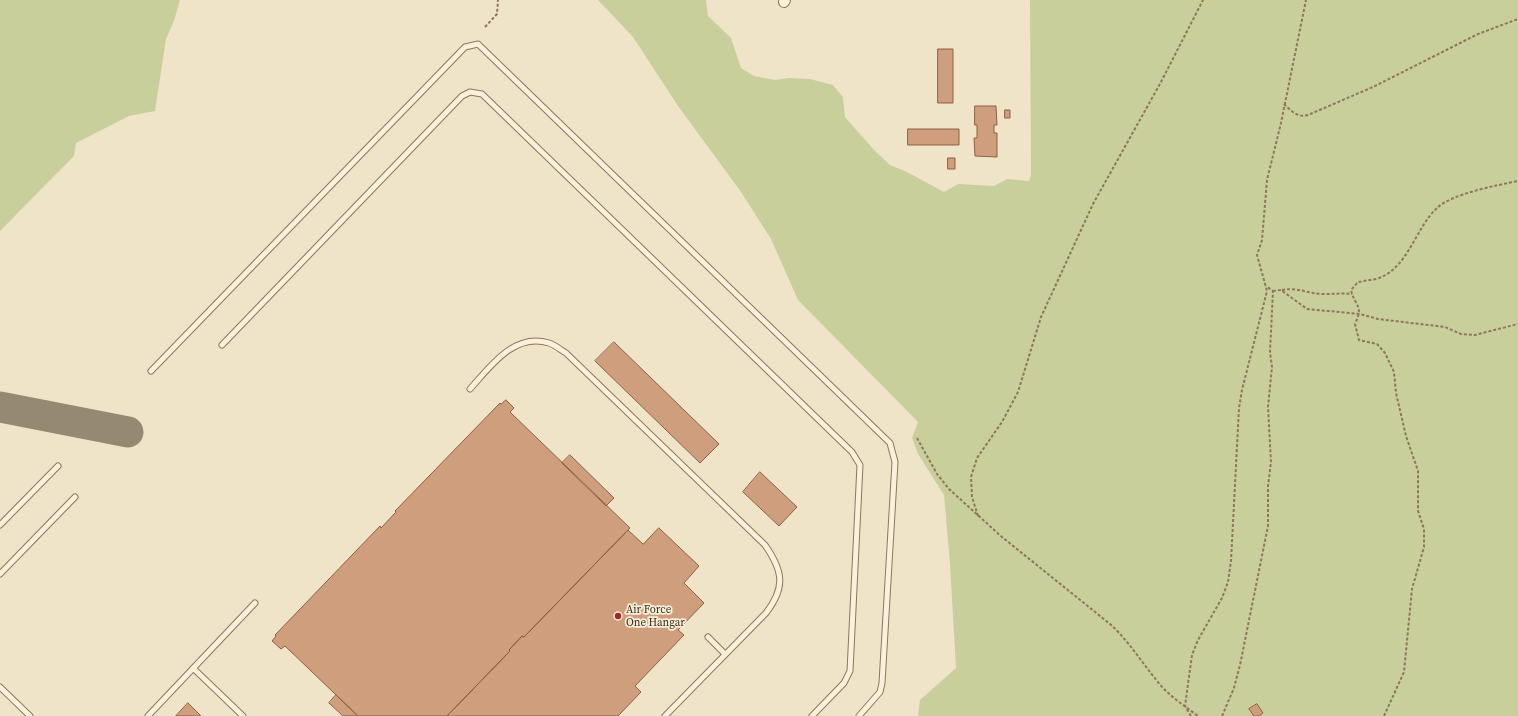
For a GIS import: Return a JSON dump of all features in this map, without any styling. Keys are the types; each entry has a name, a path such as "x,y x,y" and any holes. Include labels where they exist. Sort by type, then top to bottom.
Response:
{"lane":[{"path":"151,371 465,47 478,44 890,443 895,462 882,683 880,692 859,716"},
{"path":"222,346 462,96 470,92 482,94 852,452 860,464 850,671 844,683 812,716"},
{"path":"470,389 505,352 513,347 525,343 549,343 566,352 765,545 775,560 780,573 780,588 774,602 766,613 666,716"},
{"path":"0,526 58,466"},
{"path":"0,574 75,497"},
{"path":"148,716 255,603"},
{"path":"708,637 725,654"},
{"path":"193,668 243,716"},
{"path":"0,688 30,716"}],"path":[{"path":"485,27 498,12 498,0"},
{"path":"978,516 972,497 970,477 977,458 1002,422 1018,392 1041,318 1093,204 1162,82 1203,0"},
{"path":"1191,716 1184,706 1192,655 1198,640 1222,598 1228,582 1231,561 1239,408 1266,286 1260,269 1258,255 1262,240 1267,180 1281,123 1306,0"},
{"path":"1284,104 1296,114 1302,116 1308,115 1374,87 1478,34 1518,19"},
{"path":"1384,716 1404,672 1412,589 1424,547 1424,529 1418,511 1418,471 1406,436 1396,393 1394,372 1385,352 1377,344 1359,340 1355,324 1360,314 1360,306 1351,290 1358,282 1377,278 1391,271 1403,258 1419,229 1438,206 1460,196 1518,181"},
{"path":"1266,286 1273,291 1301,289 1323,294 1337,292 1352,294"},
{"path":"1281,290 1307,309 1360,314 1378,319 1445,328 1461,334 1475,335 1518,324"},
{"path":"1222,716 1234,688 1240,665 1268,526 1268,486 1271,462 1268,407 1272,367 1270,352 1273,291"},
{"path":"917,438 941,479 978,516 1110,624 1125,638 1163,688 1198,716"}],"green space":[{"path":"0,0 180,0 174,21 166,39 155,111 129,116 76,143 74,156 0,231"},
{"path":"598,0 706,0 708,16 731,38 741,68 754,76 775,80 789,78 810,79 833,85 843,97 845,117 874,150 890,165 907,172 944,192 958,184 994,186 1007,179 1029,181 1031,175 1030,0 1518,0 1518,716 918,716 920,700 956,668 950,564 944,495 918,454 912,438 918,422 798,300 771,239 741,192 678,106 633,37"}],"building":[{"path":"938,49 953,49 953,103 938,103"},
{"path":"975,106 996,106 997,125 994,125 994,133 997,133 997,157 975,156 974,138 977,138 977,125 975,125"},
{"path":"1005,110 1010,110 1010,118 1005,118"},
{"path":"908,129 959,129 959,145 908,145"},
{"path":"948,158 955,158 955,169 948,169"},
{"path":"614,342 719,444 700,463 595,361"},
{"path":"506,400 514,408 510,412 630,528 524,637 522,636 509,650 510,651 447,716 358,716 285,646 281,649 272,641 276,636 275,635 380,526 381,528 396,512 395,511 500,403 501,404"},
{"path":"570,455 614,498 606,506 562,463"},
{"path":"760,472 797,507 779,526 743,492"},
{"name":"Air Force One Hangar","path":"659,528 699,566 684,583 704,603 678,630 684,635 635,686 641,692 618,716 447,716 510,651 509,650 522,636 524,637 628,530 643,544"},
{"path":"336,695 358,716 343,716 329,703"},
{"path":"188,703 201,716 176,716"},
{"path":"1257,704 1263,713 1259,716 1254,716 1249,709"}],"taxiway":[{"path":"0,407 128,432"}],"place":[{"name":"Air Force One Hangar","path":"618,616"}]}
